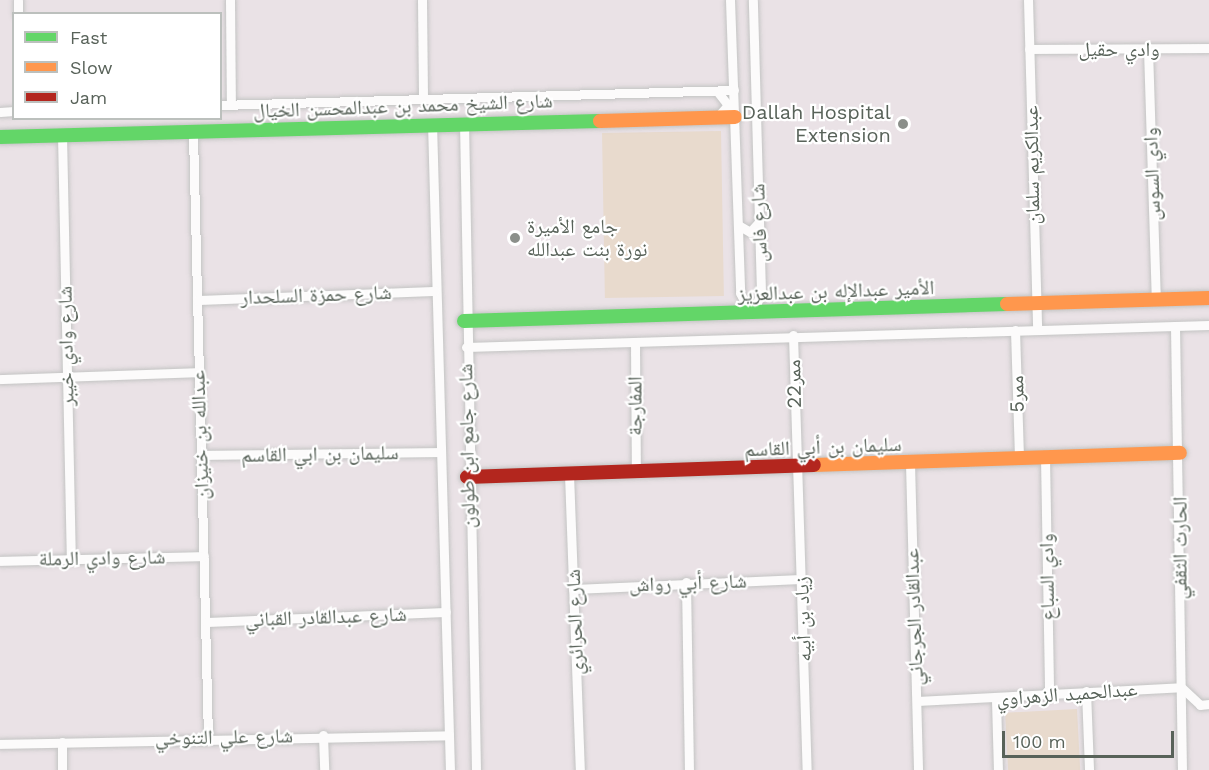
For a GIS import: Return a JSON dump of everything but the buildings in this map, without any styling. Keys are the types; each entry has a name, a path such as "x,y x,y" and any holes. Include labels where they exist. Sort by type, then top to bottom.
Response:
{"street":[{"path":"230,0 231,105"},
{"path":"422,0 423,98"},
{"name":"شارع فاس","path":"730,0 740,292 748,308 757,303 761,292 753,0"},
{"name":"عبدالكريم سلمان","path":"1028,0 1037,330"},
{"name":"وادي حقيل","path":"1029,49 1209,48"},
{"name":"وادي السوس","path":"1148,49 1156,300"},
{"name":"شارع الشيخ محمد بن عبدالمحسن الخيال","path":"222,105 734,90"},
{"path":"713,117 725,112 728,105 715,91"},
{"name":"شارع الشيخ محمد بن عبدالمحسن الخيال","path":"0,137 193,134 464,122 735,117"},
{"name":"شارع جامع ابن طولون","path":"464,122 467,477 476,770"},
{"name":"شارع جامع ابن طولون","path":"432,123 439,452 450,770"},
{"name":"عبدالله بن خنيزان","path":"193,134 208,737"},
{"name":"شارع وادي خيبر","path":"62,135 71,557"},
{"path":"738,225 750,232 759,220"},
{"name":"شارع حمزة السلحدار","path":"197,300 435,291"},
{"name":"الأمير عبدالإله بن عبدالعزيز","path":"465,321 1035,301 1209,298"},
{"path":"466,346 1209,325"},
{"name":"الحارث الثقفي","path":"1175,326 1180,453 1182,770"},
{"name":"ممر5","path":"1015,330 1018,458"},
{"name":"ممر22","path":"793,336 796,468"},
{"name":"المفارجة","path":"635,342 636,471"},
{"path":"0,379 198,372"},
{"name":"سليمان بن ابي القاسم","path":"201,456 439,452"},
{"name":"سليمان بن أبي القاسم","path":"467,477 796,468 1180,453"},
{"name":"وادي السباع","path":"1045,457 1048,696"},
{"name":"عبدالقادر الجرجاني","path":"910,463 918,770"},
{"name":"زياد بن أبيه","path":"796,468 802,579 807,770"},
{"name":"شارع الحرائري","path":"570,474 580,770"},
{"name":"شارع وادي الرملة","path":"0,561 71,557 204,556"},
{"name":"شارع أبي رواش","path":"573,589 686,582 802,579"},
{"path":"686,582 689,770"},
{"name":"شارع عبدالقادر القباني","path":"206,622 446,612"},
{"path":"1181,687 1200,705 1209,705"},
{"name":"عبدالحميد الزهراوي","path":"917,702 996,700 1086,691 1181,687"},
{"path":"1086,691 1089,770"},
{"path":"996,700 998,770"},
{"path":"323,735 324,770"},
{"name":"شارع علي التنوخي","path":"0,744 208,737 449,735"},
{"path":"62,742 62,770"}],"shaded area":[{"path":"721,131 724,296 605,298 602,133"},
{"path":"1077,709 1080,770 1008,770 1005,713"}],"traffic: fast":[{"path":"0,137 600,121"},
{"path":"464,321 1007,304"}],"traffic: slow":[{"path":"600,121 735,117"},
{"path":"1007,304 1209,298"},
{"path":"814,465 1180,453"}],"traffic: jam":[{"path":"467,477 814,465"}],"place":[{"name":"Dallah Hospital Extension","path":"903,124"},
{"name":"جامع الأميرة نورة بنت عبدالله","path":"515,238"}]}
